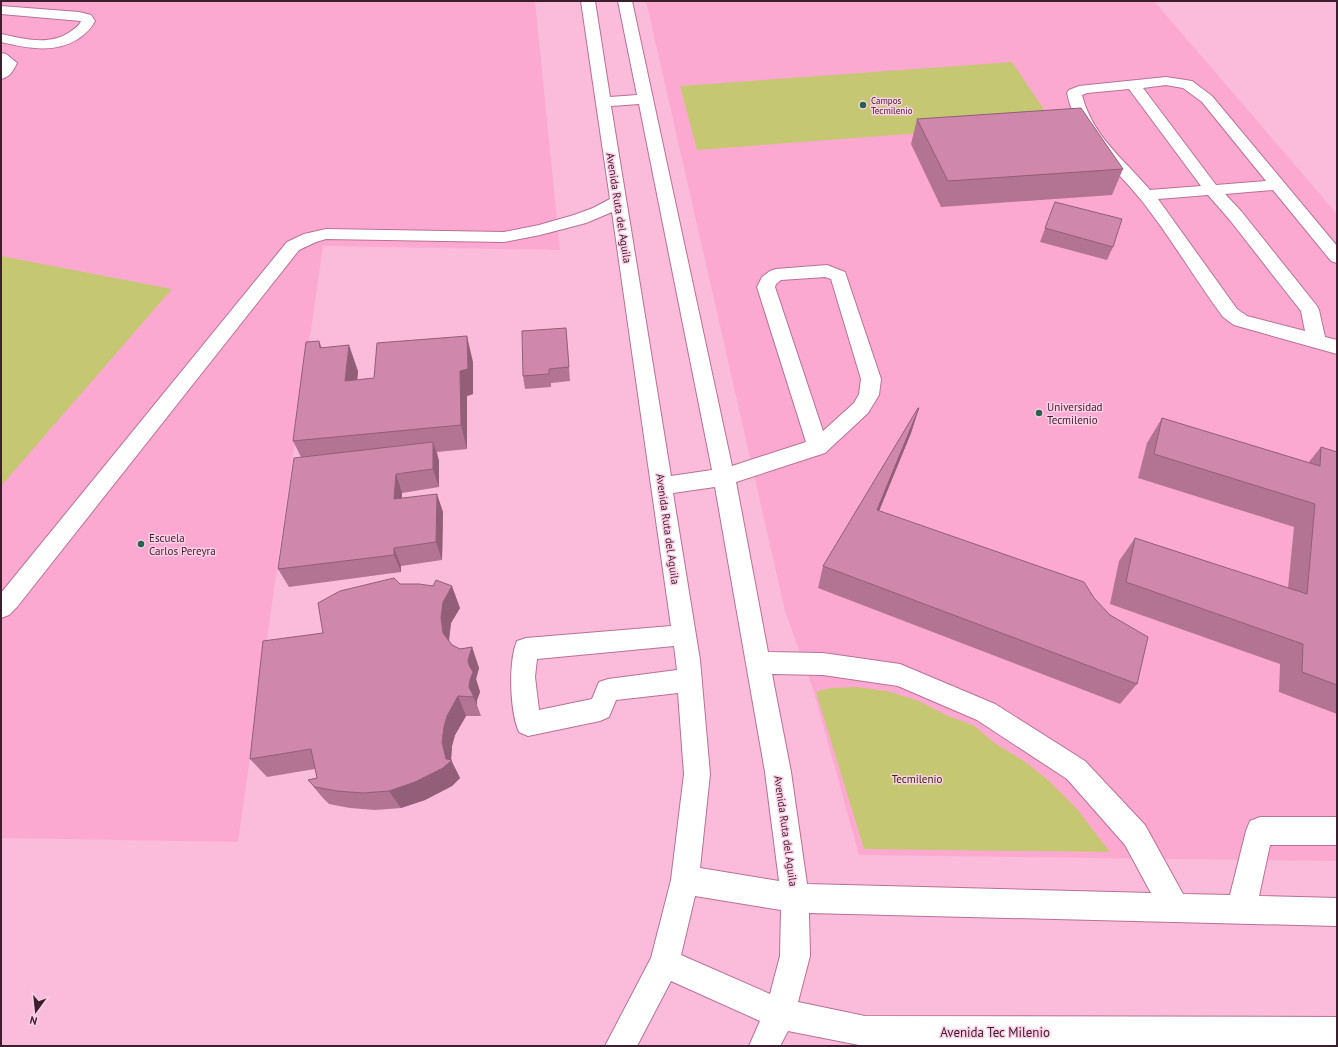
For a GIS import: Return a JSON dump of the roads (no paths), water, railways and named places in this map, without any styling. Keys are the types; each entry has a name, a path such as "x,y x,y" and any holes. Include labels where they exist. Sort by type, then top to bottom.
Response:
{"street":[{"name":"Avenida Ruta del Aguila","path":"588,1 684,635 697,774 685,880 665,963 620,1046"},
{"name":"Avenida Ruta del Aguila","path":"625,1 644,99 724,477 778,772 795,898 795,956 780,1014 764,1046"},
{"path":"1,10 79,16 86,18 88,21 84,28 72,38 64,43 56,45 36,45 1,38"},
{"path":"1,57 10,63 1,75"},
{"path":"1337,257 1207,99 1187,84 1166,81 1134,85 1084,88 1074,93 1082,120 1086,126 1102,147 1146,196 1230,313 1241,321 1337,347"},
{"path":"1134,85 1212,190 1235,215 1310,310 1316,341"},
{"path":"603,102 644,99"},
{"path":"1146,196 1279,185"},
{"path":"1,608 293,246 310,238 326,234 504,237 540,230 580,219 599,212 618,201"},
{"path":"662,486 724,477 818,447 861,408 869,394 871,379 839,276 827,271 776,275 768,281 766,287 818,447"},
{"path":"684,635 526,649 523,677 528,724 600,710 608,690 689,680"},
{"path":"757,663 823,664 900,675 986,712 1076,770 1135,835 1175,908"},
{"path":"1242,910 1260,831 1337,831"},
{"path":"685,880 795,898 1337,912"},
{"name":"Avenida Tec Milenio","path":"665,963 780,1014 865,1032 1337,1032"}],"place":[{"name":"Campos Tecmilenio","path":"863,105"},
{"name":"Universidad Tecmilenio","path":"1039,413"},
{"name":"Escuela Carlos Pereyra","path":"141,544"}],"park label":[{"name":"Tecmilenio","path":"917,779"}]}
